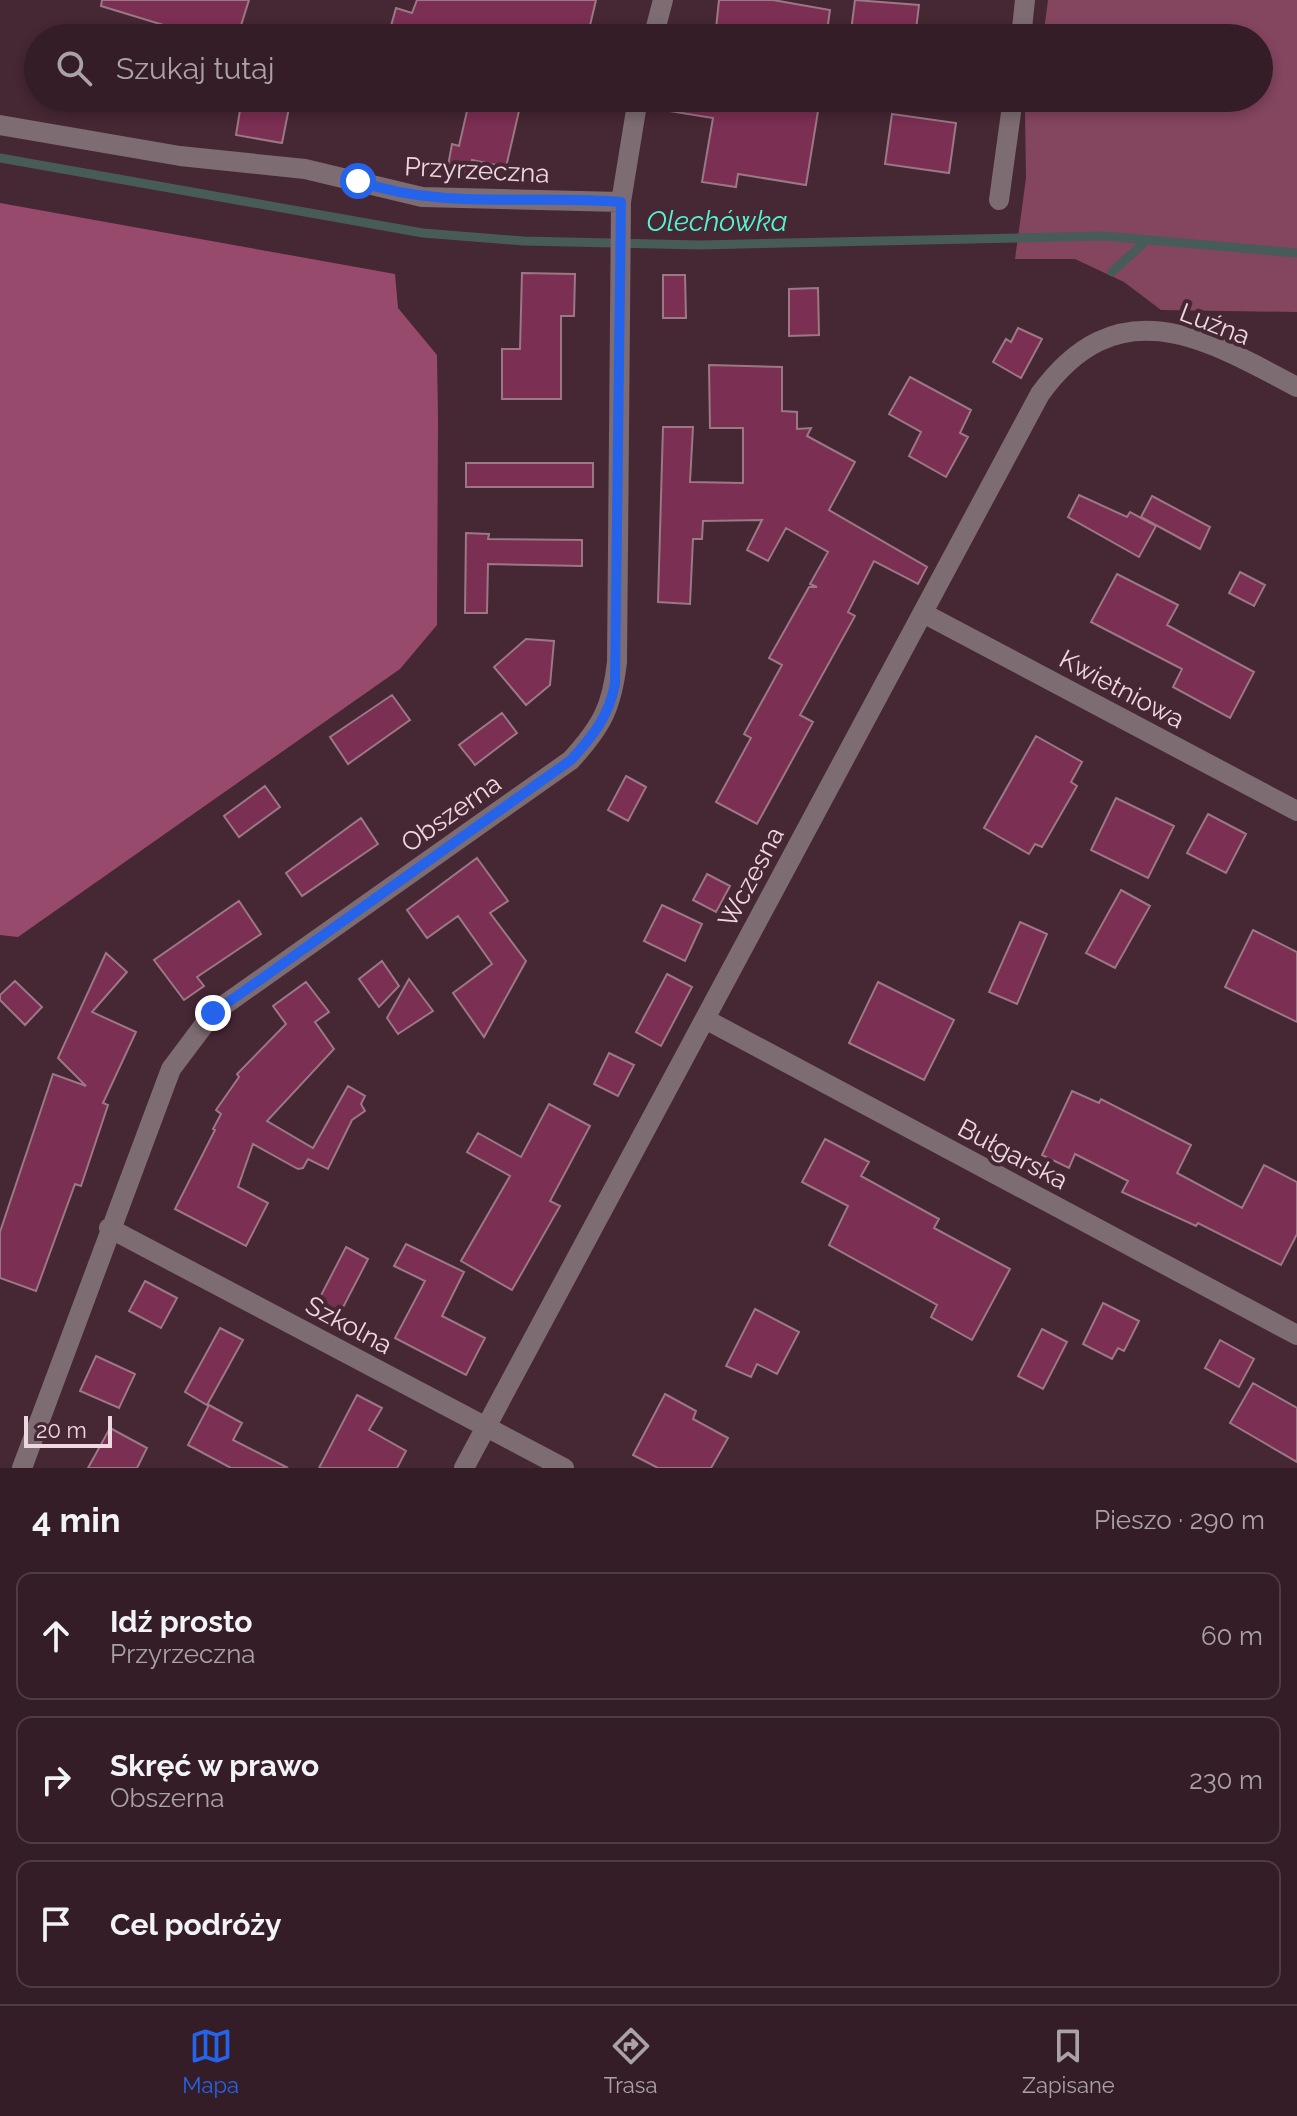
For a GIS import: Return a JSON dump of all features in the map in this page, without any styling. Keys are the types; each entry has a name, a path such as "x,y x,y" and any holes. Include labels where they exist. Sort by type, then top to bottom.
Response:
{"street":[{"path":"657,24 663,0"},
{"path":"1022,24 1025,0"},
{"name":"Obszerna","path":"22,1468 109,1228 171,1069 213,1013 571,760 600,727 611,705 617,662 621,210 636,112"},
{"path":"999,200 1011,112"},
{"name":"Przyrzeczna","path":"0,125 191,157 305,169 422,197 621,210"},
{"name":"Luźna","path":"1111,335 1137,328 1165,330 1297,387"},
{"name":"Wczesna","path":"464,1468 1040,394 1057,372 1075,356 1111,335"},
{"name":"Kwietniowa","path":"923,613 1297,811"},
{"name":"Bułgarska","path":"705,1019 1297,1335"},
{"name":"Szkolna","path":"109,1228 564,1468"}],"shaded area":[{"path":"1048,0 1297,0 1297,312 1161,310 1124,282 1075,259 1015,259 1026,178 1025,112 1273,112 1273,24 1045,24"},
{"path":"0,203 395,274 398,308 437,355 437,625 400,669 18,937 0,935"}],"building":[{"path":"102,0 249,0 241,24 160,24 101,6"},
{"path":"417,0 596,0 590,24 392,24 396,8 412,13"},
{"path":"719,0 773,0 830,10 828,24 716,24"},
{"path":"855,0 919,5 917,24 852,24"},
{"path":"240,112 288,112 282,143 236,135"},
{"path":"467,112 519,112 506,167 472,160 469,175 447,171 452,144 459,146"},
{"path":"675,112 818,112 806,185 738,174 736,187 702,182 713,118"},
{"path":"892,114 956,123 949,173 885,164"},
{"path":"522,273 575,274 574,316 561,316 561,399 502,399 502,349 520,349"},
{"path":"663,275 685,275 686,318 663,318"},
{"path":"818,288 819,335 789,336 789,289"},
{"path":"1018,328 1042,339 1021,378 993,362 1006,339 1011,342"},
{"path":"709,365 782,367 782,411 797,412 797,429 811,428 807,436 855,462 829,510 927,567 918,584 874,561 848,612 855,616 800,715 813,722 757,824 716,802 751,738 744,734 782,665 769,658 809,587 817,587 810,584 828,552 786,528 768,561 747,550 762,520 703,521 702,539 693,539 690,604 658,602 663,427 693,427 690,482 743,483 743,428 710,428"},
{"path":"910,377 971,410 960,433 968,437 946,477 909,456 921,432 889,414"},
{"path":"466,463 593,463 593,487 466,487"},
{"path":"1079,495 1127,517 1130,512 1156,526 1139,557 1068,517"},
{"path":"1152,496 1210,527 1200,549 1141,517"},
{"path":"466,533 489,534 488,539 582,540 582,566 488,564 487,613 465,613"},
{"path":"1240,572 1265,585 1254,606 1229,593"},
{"path":"1117,574 1178,605 1167,625 1254,672 1230,718 1173,687 1182,669 1091,622"},
{"path":"526,639 554,641 550,685 526,705 494,667"},
{"path":"392,695 410,720 348,764 330,737"},
{"path":"502,713 517,733 475,765 459,745"},
{"path":"1036,736 1082,762 1071,782 1077,786 1042,847 1035,844 1029,854 984,828"},
{"path":"626,776 646,787 628,821 608,810"},
{"path":"265,786 280,807 239,837 224,816"},
{"path":"1116,798 1174,826 1148,878 1091,850"},
{"path":"1208,814 1246,834 1226,873 1187,853"},
{"path":"361,818 378,844 302,896 286,873"},
{"path":"477,858 508,901 490,913 526,961 484,1037 453,993 492,964 458,916 427,938 407,910"},
{"path":"707,874 730,886 716,912 693,900"},
{"path":"1121,890 1150,906 1115,968 1086,953"},
{"path":"239,901 261,934 197,977 204,986 184,1000 154,960"},
{"path":"662,905 702,924 685,961 644,941"},
{"path":"1020,922 1047,934 1017,1004 989,992"},
{"path":"1253,930 1297,952 1297,1022 1225,987"},
{"path":"106,953 127,972 92,1012 136,1032 103,1103 108,1105 81,1186 75,1184 36,1291 0,1278 0,1232 53,1074 86,1086 58,1058"},
{"path":"382,961 399,986 379,1007 359,979"},
{"path":"667,974 692,987 661,1046 636,1032"},
{"path":"409,979 433,1011 398,1034 387,1018"},
{"path":"15,981 42,1007 25,1025 0,1000 0,995"},
{"path":"306,982 329,1012 315,1022 334,1049 267,1121 313,1148 348,1086 365,1096 361,1104 365,1111 352,1120 328,1169 308,1159 303,1168 298,1169 253,1144 238,1187 268,1203 246,1246 175,1209 215,1130 221,1114 216,1110 239,1077 237,1074 286,1024 273,1006"},
{"path":"878,982 954,1020 924,1080 849,1043"},
{"path":"609,1053 634,1065 618,1096 594,1084"},
{"path":"1072,1091 1099,1103 1101,1099 1191,1145 1177,1173 1242,1208 1264,1165 1297,1182 1297,1234 1281,1265 1198,1223 1196,1226 1122,1192 1128,1181 1075,1154 1069,1168 1042,1155"},
{"path":"549,1104 590,1126 550,1201 560,1206 512,1290 461,1261 510,1176 467,1152 478,1133 521,1157"},
{"path":"825,1139 869,1162 861,1176 939,1219 934,1228 1010,1269 972,1340 931,1317 937,1305 829,1245 848,1206 802,1182"},
{"path":"406,1244 464,1272 442,1316 485,1338 466,1375 395,1338 425,1281 394,1266"},
{"path":"346,1247 368,1259 337,1319 315,1307"},
{"path":"145,1281 177,1298 161,1328 129,1311"},
{"path":"1103,1303 1139,1321 1124,1351 1118,1348 1112,1359 1083,1344"},
{"path":"755,1309 799,1332 777,1374 757,1364 751,1377 726,1366"},
{"path":"220,1328 243,1340 207,1405 185,1392"},
{"path":"1042,1329 1067,1342 1043,1389 1018,1376"},
{"path":"1220,1340 1254,1359 1239,1387 1205,1368"},
{"path":"96,1356 135,1374 119,1408 80,1391"},
{"path":"1253,1383 1297,1408 1297,1462 1230,1423"},
{"path":"665,1394 696,1411 693,1419 728,1438 711,1468 658,1468 633,1455"},
{"path":"357,1395 382,1408 369,1430 406,1451 397,1468 319,1468"},
{"path":"209,1405 242,1423 233,1440 288,1468 231,1468 188,1445"},
{"path":"110,1428 147,1448 137,1468 88,1468"}],"waterway":[{"name":"Olechówka","path":"0,158 423,233 524,241 700,245 1104,236 1297,253"},
{"path":"1112,272 1147,240"}],"route":[{"path":"213,1013 571,760 600,727 611,705 615,684 621,202 451,200 386,191 358,181"}]}
